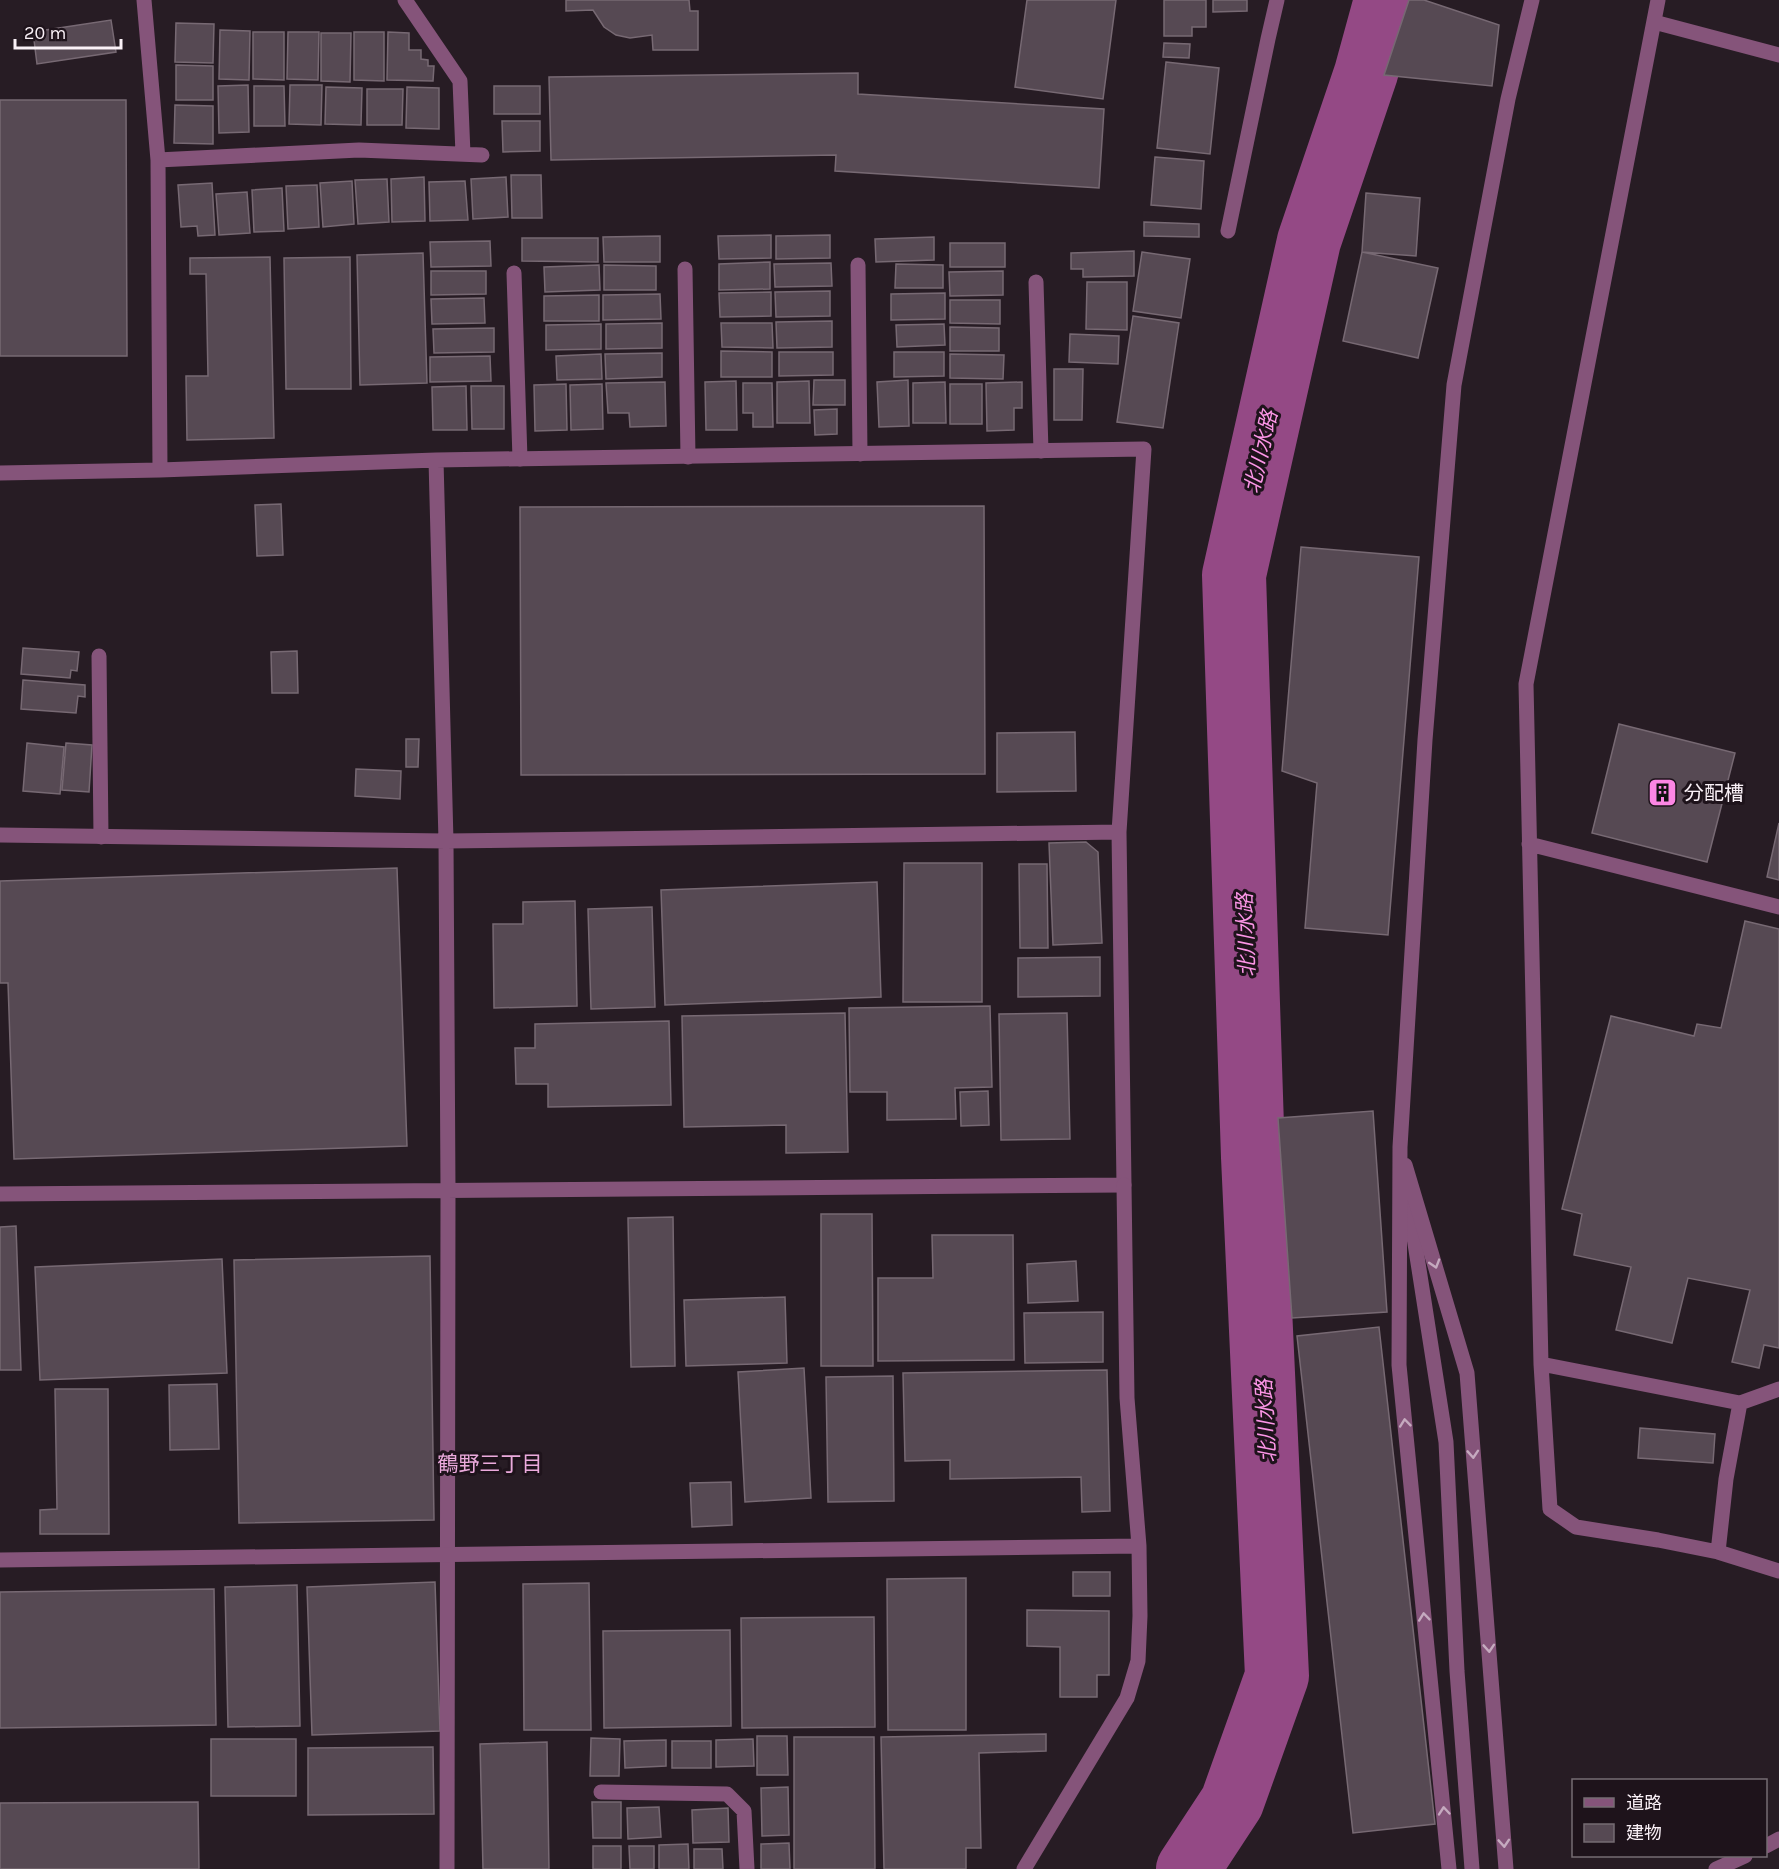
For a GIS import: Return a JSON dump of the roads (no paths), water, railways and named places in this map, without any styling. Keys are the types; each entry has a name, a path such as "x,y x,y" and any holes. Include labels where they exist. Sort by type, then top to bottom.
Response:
{"street":[{"path":"144,0 158,160 160,470"},
{"path":"405,0 460,81 463,154"},
{"path":"1228,231 1265,50 1278,0"},
{"path":"1449,1869 1400,1365 1400,1148 1425,740 1454,385 1508,99 1532,0"},
{"path":"1658,0 1526,684 1541,1364 1550,1509 1576,1527 1718,1552 1779,1571"},
{"path":"1654,22 1779,55"},
{"path":"158,160 359,150 482,155"},
{"path":"858,265 860,454"},
{"path":"685,269 688,457"},
{"path":"514,273 520,459"},
{"path":"1036,282 1041,451"},
{"path":"0,473 436,460 1144,449 1119,832 1126,1398 1139,1546 1138,1661 1127,1698 1024,1869"},
{"path":"436,460 446,841 447,1869"},
{"path":"99,656 101,837"},
{"path":"0,835 446,841 1119,832"},
{"path":"1530,844 1779,907"},
{"path":"1400,1148 1446,1442 1457,1671 1472,1869"},
{"path":"1400,1148 1467,1373 1506,1869"},
{"path":"0,1194 1124,1185"},
{"path":"1541,1364 1740,1403 1779,1389"},
{"path":"1718,1552 1726,1479 1740,1403"},
{"path":"0,1560 1139,1546"},
{"path":"601,1792 727,1794 744,1811 747,1869"},
{"path":"1716,1869 1743,1857"}],"waterway":[{"name":"北川水路","path":"1188,1869 1232,1802 1277,1676 1253,1157 1234,575 1309,241 1366,73 1386,0"}],"place":[{"name":"分配槽","path":"1663,793"}],"district":[{"name":"鶴野三丁目","path":"490,1464"}]}
